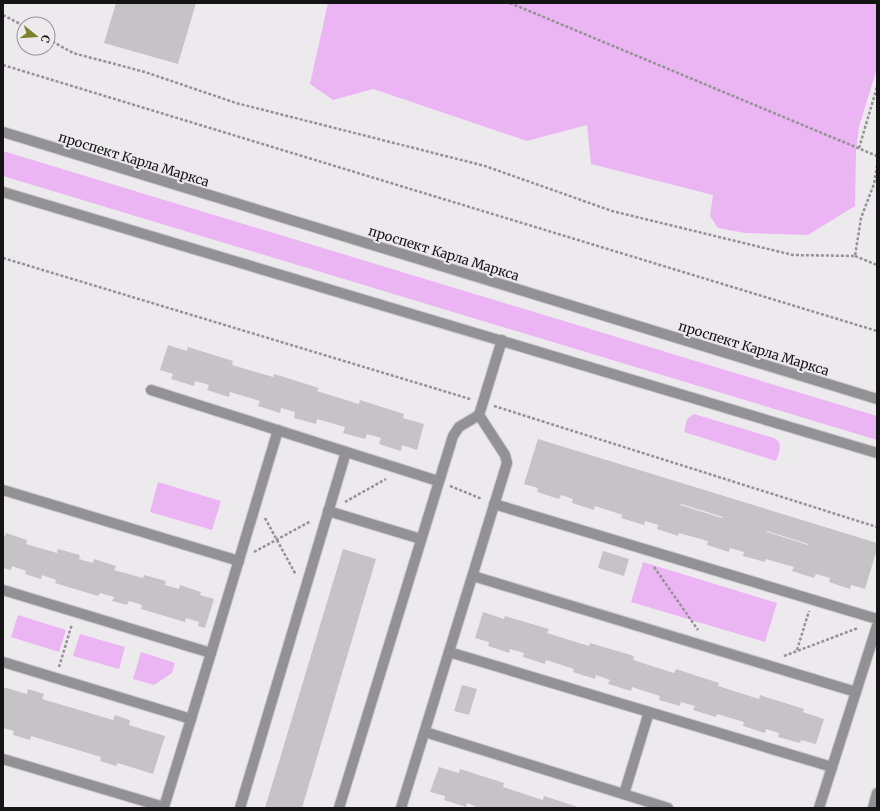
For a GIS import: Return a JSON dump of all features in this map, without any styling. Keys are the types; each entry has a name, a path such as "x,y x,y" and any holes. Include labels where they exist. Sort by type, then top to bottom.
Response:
{"street":[{"name":"проспект Карла Маркса","path":"3,132 877,399"},
{"path":"3,192 877,453"},
{"path":"401,808 473,576 506,463 505,455 479,415 502,340"},
{"path":"151,390 438,481"},
{"path":"339,808 453,436 459,427 479,415"},
{"path":"3,759 164,807 278,430"},
{"path":"240,808 346,452"},
{"path":"3,490 238,561"},
{"path":"494,504 877,619"},
{"path":"328,511 421,539"},
{"path":"473,576 856,692"},
{"path":"3,590 211,652"},
{"path":"818,808 877,626"},
{"path":"449,652 832,767"},
{"path":"3,662 191,719"},
{"path":"624,794 649,712"},
{"path":"425,732 668,808"},
{"path":"873,808 877,793"}],"path":[{"path":"510,3 877,156"},
{"path":"3,15 16,22"},
{"path":"56,44 73,53 144,72 236,103 485,166 612,211 793,255 855,256 877,265"},
{"path":"3,66 877,331"},
{"path":"859,148 877,87"},
{"path":"855,256 861,218 874,184 877,166"},
{"path":"3,258 482,402 877,527"},
{"path":"438,481 494,504"},
{"path":"256,502 304,592"},
{"path":"641,548 711,648"},
{"path":"797,651 813,600"},
{"path":"56,678 76,612"},
{"path":"763,664 862,626"}],"shaded area":[{"path":"328,3 877,3 877,68 859,127 856,152 855,206 808,235 745,233 718,228 710,216 713,195 591,164 587,125 527,141 373,89 333,100 310,84"},
{"path":"3,151 877,416 877,440 3,176"},
{"path":"694,414 774,438 780,446 776,461 684,432 687,419"},
{"path":"158,482 221,501 212,530 150,512"},
{"path":"643,562 777,603 765,642 631,602"},
{"path":"18,615 66,630 59,652 11,637"},
{"path":"80,634 125,647 119,669 73,656"},
{"path":"141,652 175,663 172,673 154,685 133,679"}],"building":[{"path":"116,3 196,3 178,64 104,43"},
{"path":"168,345 187,351 188,347 233,361 232,365 273,377 274,374 319,388 317,391 359,404 360,400 404,414 403,418 424,424 417,450 402,445 401,451 379,444 381,438 367,434 365,439 343,433 345,427 317,419 316,424 294,418 295,412 281,408 280,413 258,406 260,401 230,392 229,397 207,390 209,385 195,381 194,386 171,379 173,374 160,370"},
{"path":"538,439 877,543 877,549 865,589 851,585 850,589 829,582 830,578 816,574 814,578 792,571 794,567 766,559 765,562 743,556 744,552 730,548 729,552 707,545 708,541 679,533 678,536 657,529 658,525 645,521 644,525 621,518 623,515 595,506 594,510 572,503 573,499 561,495 559,499 537,492 538,488 524,484","holes":["681,504 723,517 722,518 680,505","767,532 808,544 808,545"]},
{"path":"6,533 27,540 26,544 57,553 58,549 80,555 79,559 93,563 94,559 116,566 114,570 143,578 144,575 166,581 165,585 179,589 180,585 201,592 200,595 214,599 205,628 198,626 199,622 186,618 185,622 141,609 142,605 129,601 127,605 112,601 114,597 100,593 98,596 55,583 56,580 42,575 41,579 25,574 26,571 12,566 11,570 3,568 3,537"},
{"path":"343,549 376,559 302,808 265,808"},
{"path":"603,551 629,559 624,576 598,568"},
{"path":"483,612 504,619 505,616 549,629 547,633 589,646 590,643 634,656 633,660 674,673 676,669 719,683 718,686 759,699 760,695 804,709 803,712 824,719 816,744 801,740 800,743 778,737 779,733 766,729 765,733 743,726 744,722 717,714 716,717 693,710 695,706 681,702 680,706 659,700 660,696 632,687 631,691 608,684 610,680 596,675 595,679 573,672 574,669 546,660 545,664 523,657 524,653 510,649 509,653 488,646 489,642 475,638"},
{"path":"462,685 477,689 469,715 454,711"},
{"path":"3,687 27,694 28,689 44,694 42,699 113,720 115,715 130,720 129,725 165,736 153,774 118,763 116,766 100,761 101,757 31,736 30,740 13,735 14,731 3,728"},
{"path":"439,767 459,773 460,769 504,783 503,787 543,800 544,796 581,808 479,808 467,803 466,807 444,800 445,796 430,792"}]}
